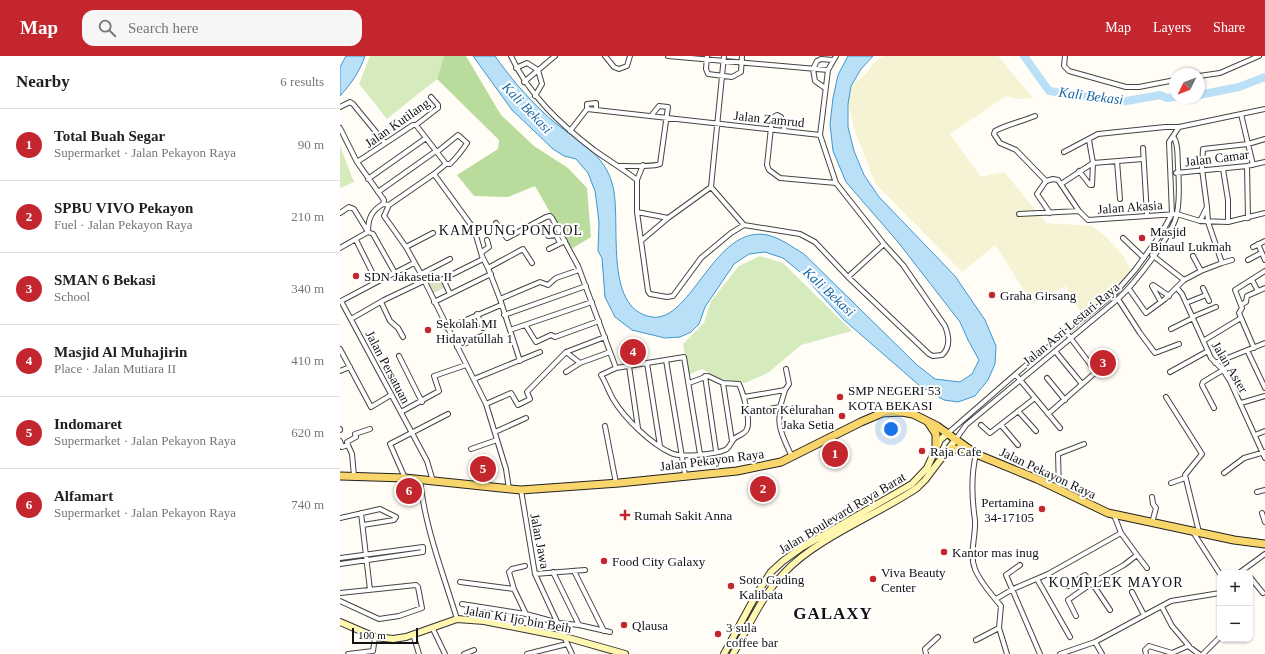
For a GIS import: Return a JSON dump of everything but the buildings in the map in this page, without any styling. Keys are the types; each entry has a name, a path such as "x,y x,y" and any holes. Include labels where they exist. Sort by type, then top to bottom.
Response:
{"main road":[{"name":"Jalan Pekayon Raya","path":"340,476 405,478 521,490 685,476 753,468 781,462 792,458 861,422 895,411 908,413 927,421 956,438 973,451 1037,479 1097,509 1114,515 1152,523 1234,540 1265,544"},
{"path":"927,421 936,434 937,448 943,446 944,453 952,448 962,447 973,451"},
{"name":"Jalan Boulevard Raya Barat","path":"724,654 756,595 771,572 800,548 899,496 920,476 937,448 940,440 948,433"},
{"name":"Jalan Boulevard Raya Barat","path":"732,654 764,599 788,568 830,539 925,480 956,438"},
{"name":"Jalan Ki Ijo bin Beih","path":"340,622 375,637 399,639 457,619 484,621 565,638 625,654"},
{"path":"730,644 737,647"}],"street":[{"path":"511,56 524,82 535,96 570,131 637,180"},
{"path":"524,82 555,56"},
{"path":"605,56 614,67 619,69 627,66 630,56"},
{"path":"668,56 707,58 724,62 828,70"},
{"path":"724,56 711,187 744,225 806,236 929,354 936,356 944,353 949,339 945,326 920,288 836,183 820,135 828,70 834,58"},
{"path":"707,58 706,69 708,74 732,77 739,75 742,56"},
{"path":"1065,56 1064,66 1069,71 1126,87 1139,87 1169,81"},
{"path":"1205,75 1220,73 1259,56"},
{"path":"825,88 815,81 813,69 817,61 821,59 834,58"},
{"path":"516,68 527,63 538,70 542,84 535,96"},
{"name":"Jalan Kutilang","path":"357,162 384,143 413,125 416,125 438,108 438,105 431,97"},
{"path":"340,107 350,102 353,104 384,143"},
{"path":"570,131 588,109 588,103 595,102 597,104 596,110 588,109"},
{"path":"618,166 653,166 660,164 668,108 667,106 658,106 651,116"},
{"path":"1064,152 1098,134 1179,127 1265,109"},
{"name":"Jalan Zamrud","path":"596,110 820,135"},
{"path":"1241,114 1253,165"},
{"path":"785,131 782,118 778,115 772,118 767,165 774,174 780,178 836,183"},
{"path":"1035,116 1007,125 995,131 994,134 1000,143 1014,148 1046,181"},
{"path":"416,125 446,164"},
{"path":"1172,214 1172,173 1169,142 1179,127"},
{"path":"340,128 357,162 384,200 383,204"},
{"path":"378,192 436,152 457,135 467,143 460,151 459,156 450,164 446,164 389,205 384,216 406,247 421,274 486,404 506,469 509,489"},
{"name":"Jalan Asri Lestari Raya","path":"956,438 966,425 1129,289 1153,256 1168,234 1177,214 1178,173 1176,142 1173,136"},
{"path":"368,179 426,138"},
{"path":"1222,263 1208,222 1202,169 1202,151 1205,148 1248,144 1265,139"},
{"path":"1079,171 1092,185 1093,163 1088,140"},
{"path":"1143,148 1147,215"},
{"path":"1061,184 1093,163 1143,159"},
{"path":"1117,161 1120,199"},
{"name":"Jalan Camar","path":"1172,173 1202,169 1223,169 1265,162"},
{"path":"643,165 637,180 637,212 648,292 671,297 676,294 701,258 731,233 744,225"},
{"path":"1247,166 1248,218"},
{"path":"1223,169 1228,200 1228,222"},
{"path":"434,174 474,229 483,259 491,274 500,299 510,330 509,333 520,361"},
{"path":"1050,213 1037,194 1046,181 1057,179 1079,212"},
{"path":"642,240 668,218 711,187"},
{"path":"368,232 368,220 371,214 383,204 389,205"},
{"path":"1200,221 1207,207"},
{"path":"340,213 349,208 354,209 368,232 373,234 394,273"},
{"path":"637,212 668,218"},
{"name":"Jalan Akasia","path":"1019,214 1079,212 1090,220 1177,214 1200,221 1228,222 1265,213"},
{"name":"Jalan Asri Lestari Raya","path":"948,433 1066,332 1115,293 1148,253 1172,214"},
{"path":"496,223 507,238 550,216 558,234 560,243"},
{"path":"340,248 368,232"},
{"path":"406,247 433,233"},
{"path":"548,236 558,234"},
{"path":"558,234 565,241 586,286 616,368"},
{"path":"1123,238 1144,258"},
{"path":"356,240 377,282"},
{"path":"482,252 488,247 487,240"},
{"path":"549,248 565,241"},
{"path":"1253,247 1265,241"},
{"path":"848,277 884,244"},
{"path":"1258,244 1265,260"},
{"path":"488,268 521,249 525,251 532,263"},
{"path":"1148,253 1184,280"},
{"path":"1248,260 1261,253"},
{"path":"1193,256 1201,270"},
{"path":"421,274 450,259"},
{"path":"450,294 443,279 483,259"},
{"path":"1129,289 1145,313 1169,296 1184,280 1201,270 1232,260"},
{"name":"Jalan Persatuan","path":"414,262 341,301 412,433 426,461 433,481"},
{"path":"500,299 540,282 548,285 556,278 579,270"},
{"path":"1135,270 1140,274"},
{"path":"1254,348 1239,313 1242,308 1235,290 1265,271"},
{"path":"434,302 491,274"},
{"path":"1252,280 1258,291"},
{"path":"351,319 381,302 424,281"},
{"path":"1161,302 1152,286 1153,284 1169,296"},
{"path":"504,315 586,286"},
{"name":"Jalan Aster","path":"1177,288 1186,303 1208,351 1215,363 1223,370 1241,404 1264,452 1265,458"},
{"path":"1203,288 1209,301"},
{"path":"1241,305 1246,302 1247,296 1264,288 1265,294"},
{"path":"1186,303 1206,296"},
{"path":"1118,299 1155,353 1179,344"},
{"path":"381,302 390,321 398,328 403,337"},
{"path":"510,330 526,326 592,302"},
{"path":"447,328 476,314 501,305"},
{"path":"1171,329 1216,307"},
{"path":"476,314 483,328"},
{"path":"1088,316 1092,321"},
{"path":"1203,341 1241,318"},
{"path":"526,326 536,342 551,335 555,337 599,321"},
{"path":"1048,414 1096,372 1066,332"},
{"path":"457,347 484,335"},
{"path":"486,404 511,393 518,404 530,399 527,392 567,352 605,338"},
{"path":"1215,363 1265,343"},
{"path":"340,349 371,407 391,395"},
{"path":"1247,350 1265,388"},
{"path":"1056,351 1082,384"},
{"path":"1170,372 1208,351"},
{"path":"474,379 540,352"},
{"path":"567,352 580,363"},
{"path":"566,372 580,363 610,352"},
{"path":"399,356 422,402"},
{"path":"689,383 705,376 710,376 723,383 738,383 740,386 744,397 748,427 746,432 732,441 727,449 700,454 683,457 673,454 641,432 613,399 606,381 601,376 603,373 616,368 683,357 685,359 700,454"},
{"path":"666,360 685,476"},
{"path":"647,363 660,446"},
{"path":"401,412 422,402 439,390 434,376 466,365"},
{"path":"629,366 638,428"},
{"path":"340,371 350,367"},
{"path":"746,413 780,407 784,390 789,384 786,369"},
{"path":"1214,408 1202,385 1203,382 1223,370"},
{"path":"1016,374 1060,428"},
{"path":"705,376 716,451"},
{"path":"1047,378 1065,400"},
{"path":"723,383 732,441"},
{"path":"744,397 784,390"},
{"path":"1241,404 1265,396"},
{"path":"1166,397 1202,454 1187,472 1185,478 1196,532 1218,570"},
{"path":"981,425 989,433 1035,398"},
{"path":"983,402 987,408"},
{"path":"792,458 780,429 780,412 781,410 788,410 797,407"},
{"path":"1018,411 1036,432"},
{"path":"405,478 390,444 448,414"},
{"path":"495,432 526,418"},
{"path":"961,421 961,424 966,425"},
{"path":"1001,425 1018,445"},
{"path":"605,426 610,449 608,450 616,483"},
{"path":"354,476 352,454 347,442 356,437 356,434 370,429"},
{"path":"1255,435 1265,431"},
{"path":"471,449 497,440"},
{"path":"340,441 342,446 348,445"},
{"path":"1059,490 1058,454 1084,444"},
{"path":"973,451 974,504 972,512 975,520 973,556 974,568 1002,608 999,628 1007,654"},
{"path":"1224,473 1239,461 1264,452"},
{"path":"1170,483 1185,478"},
{"path":"420,480 423,508 430,535 457,619"},
{"name":"Jalan Jawa","path":"521,490 535,574 559,623 572,654"},
{"path":"1257,492 1265,490"},
{"path":"1152,497 1153,504 1156,508 1152,523"},
{"path":"340,518 380,509 396,518 363,525"},
{"path":"361,513 370,590"},
{"path":"1262,513 1265,522"},
{"path":"1114,515 1121,533 1147,568"},
{"path":"996,599 1013,589 1037,579 1080,557 1121,533"},
{"path":"340,558 423,547 423,552 340,564"},
{"path":"1247,570 1265,554"},
{"path":"1076,616 1068,601 1092,583 1124,565 1137,555"},
{"path":"1020,565 1006,574 1040,654"},
{"path":"525,566 509,571 514,589 526,614"},
{"path":"535,574 585,570"},
{"path":"574,571 604,631"},
{"path":"553,572 579,625"},
{"path":"1068,586 1085,575 1110,610"},
{"path":"1037,579 1070,637"},
{"path":"1253,580 1263,592"},
{"path":"460,582 514,589"},
{"path":"340,593 416,585 422,608 399,616 379,619 340,601"},
{"path":"1132,592 1144,616"},
{"path":"1060,654 1094,642 1176,600 1217,593"},
{"path":"462,604 526,614 559,623 579,625 610,632"},
{"path":"1162,607 1172,626 1189,646 1199,654"},
{"path":"432,627 445,654"},
{"path":"976,640 999,628"},
{"path":"413,634 419,654"},
{"path":"348,654 374,650 375,637"},
{"path":"926,654 925,649 927,646 938,637"},
{"path":"1203,654 1217,640"},
{"path":"1094,642 1102,654"},
{"path":"527,654 543,652 567,644"},
{"path":"1146,654 1145,650 1149,646 1172,653 1189,646"},
{"path":"1077,648 1078,654"},
{"path":"464,654 474,650"}],"shaded area":[{"path":"883,56 998,56 1033,98 1017,99 1006,96 950,134 981,177 1004,172 1046,223 1093,226 1109,240 1124,257 1131,270 1118,287 1082,315 1065,286 1033,304 995,245 962,272 875,183 854,128 848,104 851,86 866,74 875,62"}],"green space":[{"path":"370,56 444,56 437,79 387,119 359,84"},
{"path":"444,56 466,56 501,115 534,146 568,168 587,188 591,237 571,249 535,186 508,197 474,196 457,175 498,149 499,140 437,79"},
{"path":"340,146 354,182 340,188"},
{"path":"760,256 783,263 852,331 801,345 768,373 745,383 718,378 702,369 688,375 683,344 704,323 711,301 739,266"},
{"path":"438,275 444,288 431,294 425,281"}],"water":[{"path":"346,56 365,56 355,77 340,96 340,67"},
{"path":"473,56 495,56 518,86 537,106 601,161 612,183 615,198 617,260 620,280 626,298 636,310 652,317 666,315 679,305 718,258 733,244 749,236 772,236 782,240 804,254 917,365 935,379 960,382 972,374 979,360 960,322 898,242 846,182 833,151 830,124 833,98 838,75 848,56 873,56 861,69 851,86 848,104 848,127 854,151 864,175 879,197 955,276 985,320 996,346 995,364 988,380 975,396 958,402 944,400 920,386 844,320 800,272 783,258 765,252 749,254 734,264 705,307 699,324 691,332 680,337 665,338 632,330 615,317 605,297 602,258 598,251 599,223 595,191 588,173 576,159 564,156 553,149 512,110"}],"waterway":[{"name":"Kali Bekasi","path":"1024,56 1049,91 1121,102 1160,95 1169,98"},
{"name":"Kali Bekasi","path":"1205,94 1239,87 1265,77"}],"place":[{"name":"Masjid Binaul Lukmah","path":"1142,238"},
{"name":"SDN Jakasetia II","path":"356,276"},
{"name":"Graha Girsang","path":"992,295"},
{"name":"Sekolah MI Hidayatullah 1","path":"428,330"},
{"name":"Masjid Al Muhajirin","path":"633,352"},
{"name":"SMAN 6 Bekasi","path":"1103,363"},
{"name":"SMP NEGERI 53 KOTA BEKASI","path":"840,397"},
{"name":"Kantor Kelurahan Jaka Setia","path":"842,416"},
{"name":"Raja Cafe","path":"922,451"},
{"name":"Total Buah Segar","path":"835,454"},
{"name":"Indomaret","path":"483,469"},
{"name":"SPBU VIVO Pekayon","path":"763,489"},
{"name":"Alfamart","path":"409,491"},
{"name":"Pertamina 34-17105","path":"1042,509"},
{"name":"Rumah Sakit Anna","path":"625,515"},
{"name":"Kantor mas inug","path":"944,552"},
{"name":"Food City Galaxy","path":"604,561"},
{"name":"Viva Beauty Center","path":"873,579"},
{"name":"Soto Gading Kalibata","path":"731,586"},
{"name":"Qlausa","path":"624,625"},
{"name":"3 sula coffee bar","path":"718,634"}],"district":[{"name":"KAMPUNG PONCOL","path":"511,230"},
{"name":"KOMPLEK MAYOR","path":"1116,582"},
{"name":"GALAXY","path":"833,613"}]}
